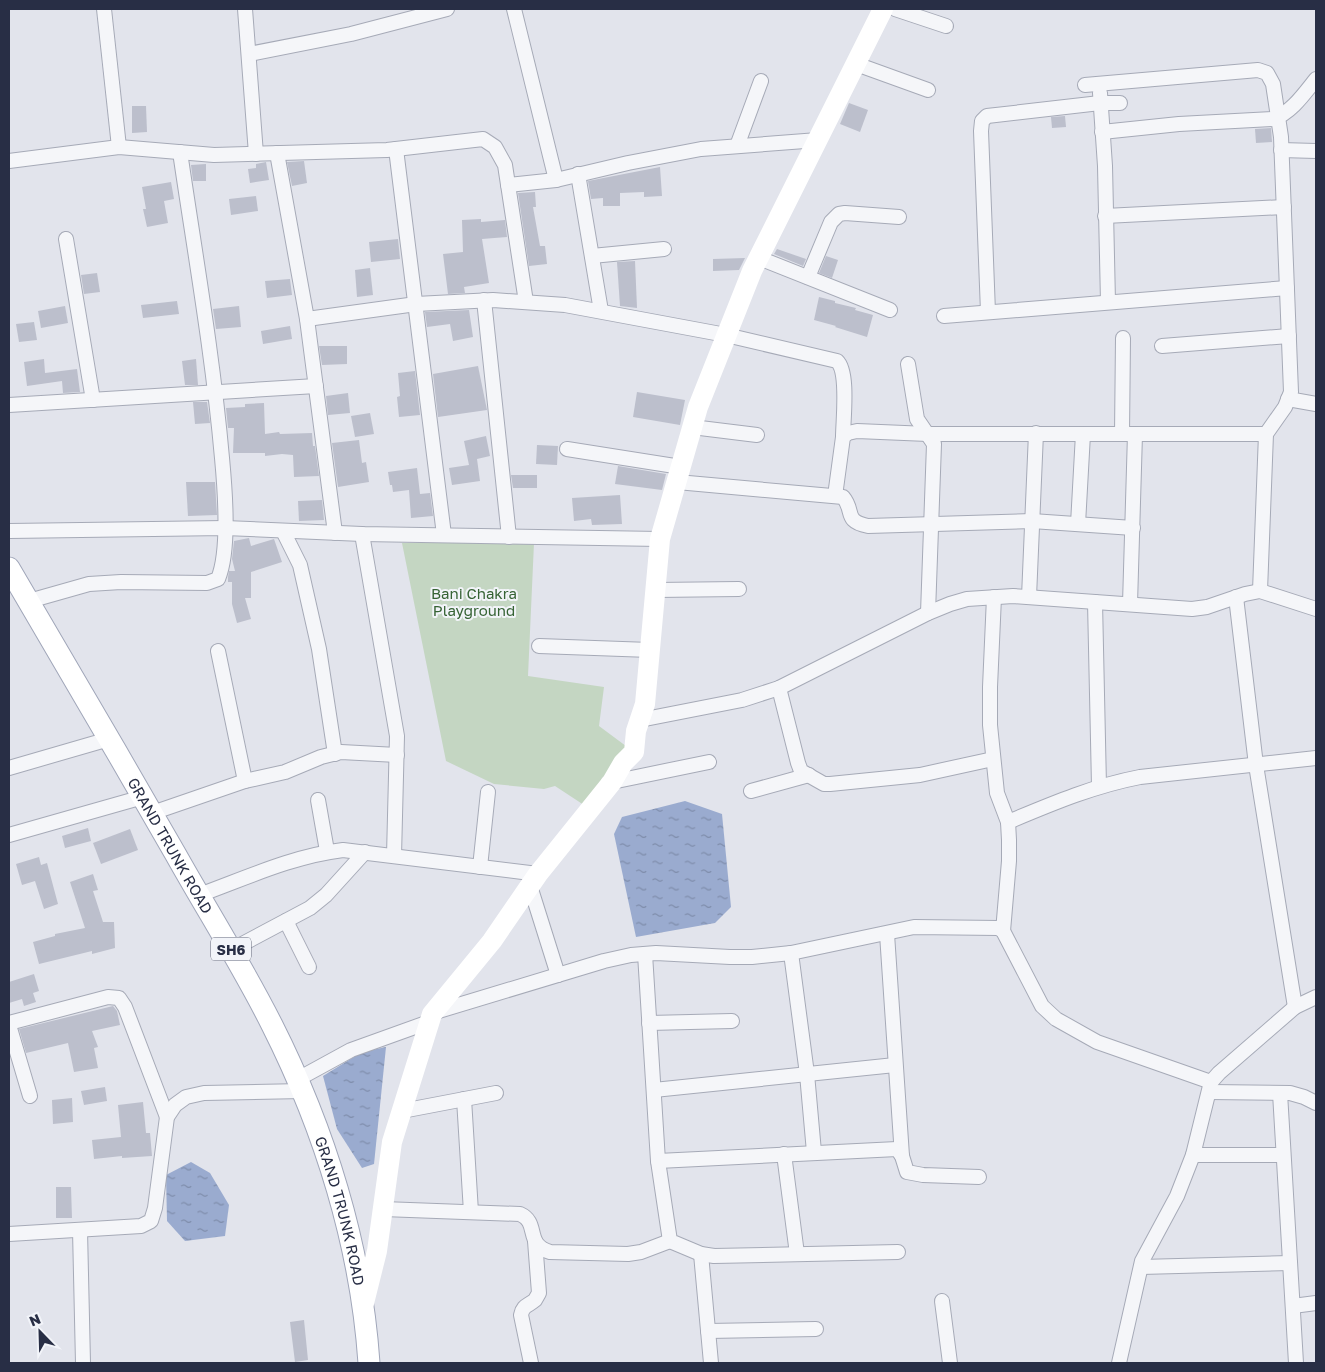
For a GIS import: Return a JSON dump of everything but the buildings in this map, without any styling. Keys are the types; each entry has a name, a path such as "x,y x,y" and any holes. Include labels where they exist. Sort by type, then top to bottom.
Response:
{"main road":[{"name":"GRAND TRUNK ROAD","path":"9,568 231,950 272,1024 301,1085 328,1156 354,1257 364,1304 369,1363"}],"street":[{"path":"104,9 119,147"},
{"path":"245,9 256,154"},
{"path":"249,54 351,34 447,9"},
{"path":"514,9 556,180"},
{"path":"364,1304 377,1251 392,1142 430,1018 492,941 534,880 612,782 623,763 634,752 636,731 645,704 660,539 698,408 726,335 759,258 884,9"},
{"path":"895,9 946,26"},
{"path":"856,64 928,90"},
{"path":"1085,85 1258,70 1267,73 1273,84 1279,117 1281,150 1291,392 1285,407 1266,434 1260,591"},
{"path":"1102,132 1180,124 1273,119 1279,117 1300,100 1316,79"},
{"path":"737,146 761,81"},
{"path":"1100,84 1105,166 1108,302"},
{"path":"988,312 982,121 987,116 1100,103 1120,103"},
{"path":"9,161 119,147 214,155 396,149 483,139 495,146 505,166 526,302"},
{"path":"508,185 556,180 628,163 692,151 818,140"},
{"path":"396,149 444,535"},
{"path":"1281,150 1316,151"},
{"path":"28,601 89,584 120,582 207,583 218,579 221,571 225,528 224,488 216,392 180,152"},
{"path":"277,153 307,319 335,533"},
{"path":"578,174 600,311"},
{"path":"1105,216 1284,207"},
{"path":"808,277 831,222 839,214 900,217"},
{"path":"66,239 93,400"},
{"path":"592,256 664,250"},
{"path":"759,258 890,310"},
{"path":"944,316 1287,288"},
{"path":"307,319 416,304 484,300 565,305 726,335 837,361 841,365 844,378 843,437 835,496"},
{"path":"484,300 510,537"},
{"path":"1162,346 1289,336"},
{"path":"1124,338 1133,528 1130,604"},
{"path":"908,364 917,419 934,444 928,613"},
{"path":"9,405 316,386"},
{"path":"1288,399 1316,404"},
{"path":"692,427 757,435"},
{"path":"843,437 848,433 857,431 928,434 1266,434"},
{"path":"1028,598 1036,434"},
{"path":"1078,524 1084,434"},
{"path":"567,449 679,475 843,497 848,502 851,517 857,524 868,526 1032,521 1133,528"},
{"path":"9,531 225,528 362,534 660,539"},
{"path":"283,530 300,565 319,649 335,754"},
{"path":"362,534 397,736 394,856"},
{"path":"656,590 739,589"},
{"path":"640,720 742,700 779,688 928,613 967,599 994,597 1028,598 1192,609 1207,607 1260,591 1316,609"},
{"path":"994,597 990,707 993,759 997,793 1008,822 1009,861 1003,931"},
{"path":"1236,597 1256,765 1295,1007"},
{"path":"1095,602 1099,786"},
{"path":"538,646 650,650"},
{"path":"218,651 245,781"},
{"path":"779,688 801,771 824,784 920,775 993,759"},
{"path":"9,768 109,739"},
{"path":"9,835 285,772 321,757 342,752 397,755"},
{"path":"1008,822 1099,786 1140,777 1316,758"},
{"path":"612,782 709,762"},
{"path":"751,791 809,775"},
{"path":"480,867 488,792"},
{"path":"318,800 327,852"},
{"path":"199,895 297,860 342,850 480,867 534,880"},
{"path":"231,950 310,908 326,895 365,852"},
{"path":"534,880 558,975"},
{"path":"286,922 309,967"},
{"path":"9,1234 141,1226 151,1221 155,1208 167,1118 175,1105 186,1098 204,1093 301,1085 352,1050 430,1018 558,975 631,955 656,953 730,957 791,953 914,927 998,928 1003,931 1042,1006 1056,1019 1097,1042 1211,1087 1280,1094 1290,1093 1304,1097 1316,1104"},
{"path":"887,934 902,1156 906,1172 979,1177"},
{"path":"791,953 807,1074 814,1152"},
{"path":"645,954 658,1161 670,1242"},
{"path":"30,1096 9,1024 108,997 119,998 125,1008 167,1118"},
{"path":"1119,1363 1141,1267 1177,1196 1193,1155 1211,1087 1220,1073 1295,1007 1316,997"},
{"path":"650,1023 732,1021"},
{"path":"654,1090 895,1065"},
{"path":"402,1111 496,1093"},
{"path":"1280,1094 1296,1363"},
{"path":"464,1099 471,1212"},
{"path":"658,1161 897,1149 902,1156"},
{"path":"784,1154 797,1254"},
{"path":"1193,1155 1283,1155"},
{"path":"383,1209 520,1214 526,1216 531,1224 534,1241 539,1292 535,1300 522,1309 521,1315 531,1363"},
{"path":"80,1230 83,1363"},
{"path":"534,1241 540,1249 550,1252 628,1254 670,1242 701,1254 714,1256 898,1252"},
{"path":"701,1254 711,1363"},
{"path":"1141,1267 1290,1263"},
{"path":"942,1301 950,1363"},
{"path":"1293,1306 1316,1303"},
{"path":"708,1331 816,1329"}],"green space":[{"name":"Bani Chakra Playground","path":"402,543 534,543 528,676 604,687 599,726 634,752 602,778 590,809 555,786 544,789 494,784 446,761"}],"water":[{"path":"685,801 722,814 731,907 715,923 636,937 614,834 622,817"},
{"path":"386,1047 374,1164 362,1168 337,1129 323,1076 362,1052"},
{"path":"191,1162 210,1173 229,1205 225,1236 185,1241 167,1221 166,1175"}]}
